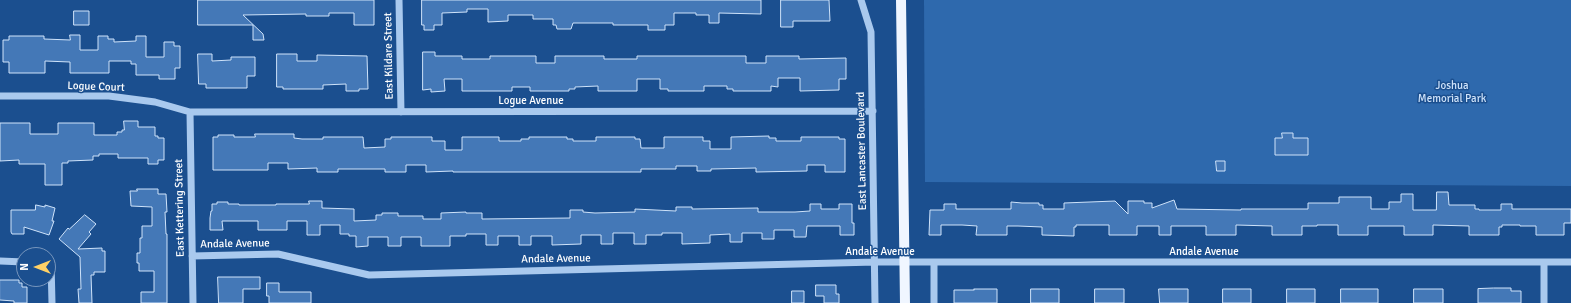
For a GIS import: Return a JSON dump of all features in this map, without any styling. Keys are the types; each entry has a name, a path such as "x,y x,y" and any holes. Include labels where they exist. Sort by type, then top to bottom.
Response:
{"main road":[{"path":"901,0 905,303"}],"street":[{"name":"East Kildare Street","path":"399,0 401,112"},
{"name":"East Lancaster Boulevard","path":"861,0 871,32 875,303"},
{"name":"Logue Court","path":"0,96 109,96 155,102 190,112"},
{"name":"Logue Avenue","path":"190,112 873,111"},
{"name":"East Kettering Street","path":"190,112 193,303"},
{"name":"Andale Avenue","path":"192,256 278,254 369,275 875,262 1571,262"},
{"path":"0,261 16,262"},
{"path":"1544,262 1544,303"},
{"path":"934,263 934,303"},
{"path":"51,287 52,303"}],"green space":[{"name":"Joshua Memorial Park","path":"924,0 1571,0 1571,186 925,182"}],"building":[{"path":"198,0 374,0 374,25 354,25 354,13 329,13 329,16 306,16 306,14 243,15 263,34 264,40 253,40 253,25 198,25"},
{"path":"422,0 761,0 761,14 719,13 719,23 709,23 709,15 696,15 696,13 674,13 674,25 665,25 665,30 648,30 648,25 613,25 613,23 573,23 571,29 557,29 556,25 553,25 553,19 533,19 533,15 508,15 508,21 488,22 488,9 467,9 467,12 442,13 442,25 434,25 434,30 424,30 424,25 422,25"},
{"path":"781,0 829,0 830,21 793,21 793,27 781,27"},
{"path":"74,11 89,11 89,25 74,25"},
{"path":"70,35 80,35 80,50 98,50 98,36 108,36 108,39 114,39 114,42 136,41 136,36 146,36 146,57 164,57 164,42 174,42 174,46 180,46 180,68 175,68 175,79 159,79 159,75 136,75 136,64 131,64 131,61 109,61 109,73 70,73 70,62 45,61 45,73 9,73 9,62 3,62 3,40 9,40 9,36 44,36 44,39 70,40"},
{"path":"423,52 435,52 435,56 462,56 462,59 490,59 490,56 536,56 536,63 555,63 555,56 604,56 604,59 637,59 637,56 746,56 746,63 766,63 766,56 799,56 799,59 846,58 846,79 839,79 839,90 800,91 800,78 778,78 778,87 771,86 771,91 733,91 733,89 727,89 727,86 704,86 704,91 668,91 668,89 660,89 660,79 637,79 637,91 598,91 598,86 575,87 575,89 569,89 569,91 530,91 530,87 512,87 512,91 462,91 462,79 444,79 445,91 431,92 431,89 423,90"},
{"path":"198,54 212,54 212,61 231,60 231,57 255,57 255,76 247,76 247,88 206,88 206,84 199,84"},
{"path":"277,54 297,54 297,61 317,61 317,55 367,56 368,89 346,91 346,84 323,85 323,89 283,89 283,87 277,87"},
{"path":"124,121 138,121 138,127 155,127 155,136 158,136 158,138 164,138 164,160 158,160 158,164 148,164 148,158 118,158 118,154 99,154 99,156 93,156 93,160 68,161 68,163 62,163 62,185 45,185 45,164 19,164 19,160 0,161 0,123 30,123 30,134 58,134 58,123 94,123 94,135 117,135 117,132 122,132 122,130 124,130"},
{"path":"1282,133 1293,133 1293,138 1308,138 1308,155 1275,155 1275,138 1282,138"},
{"path":"255,134 294,134 294,138 302,139 323,139 323,137 363,137 364,148 385,147 385,139 391,139 391,137 432,137 432,141 445,141 445,150 462,150 462,137 499,137 499,141 521,141 521,139 529,139 529,137 567,137 567,139 573,139 573,141 596,141 596,137 635,137 635,139 640,139 641,148 664,148 664,137 703,137 703,141 710,141 710,149 731,149 731,137 769,136 769,138 776,138 776,141 801,141 801,137 839,137 839,139 845,139 845,172 825,172 825,165 807,165 807,171 756,172 756,168 711,169 711,171 697,171 697,166 676,166 676,169 641,169 641,172 426,172 426,165 406,165 406,172 385,172 385,169 338,169 338,172 317,172 317,168 288,169 288,163 268,163 268,170 213,170 213,137 218,137 218,135 234,135 234,137 255,137"},
{"path":"1216,161 1225,161 1225,171 1217,171"},
{"path":"137,189 158,189 158,194 166,194 167,303 141,303 141,292 154,292 154,271 139,271 139,263 137,263 137,253 140,253 142,226 152,226 152,207 131,206 130,191 137,191"},
{"path":"1437,192 1448,192 1449,205 1475,205 1475,209 1479,210 1501,210 1501,204 1512,204 1512,209 1571,209 1571,223 1564,223 1564,235 1536,235 1536,226 1502,225 1502,227 1499,227 1499,235 1469,235 1469,226 1433,225 1433,235 1404,235 1404,226 1368,226 1368,235 1338,235 1338,225 1317,225 1302,226 1302,235 1272,235 1272,226 1236,225 1236,235 1206,235 1206,226 1171,226 1171,235 1159,235 1159,226 1137,226 1137,235 1109,235 1109,225 1076,225 1076,227 1074,227 1074,236 1042,235 1042,227 1018,226 1007,226 1007,235 976,235 977,226 941,225 941,235 929,235 930,210 944,210 944,204 956,204 956,209 1011,209 1011,202 1039,203 1039,205 1043,205 1043,209 1064,209 1064,203 1115,201 1128,214 1128,201 1144,201 1144,203 1152,203 1152,208 1174,200 1177,209 1308,209 1308,203 1339,203 1339,197 1371,197 1371,209 1389,209 1389,202 1401,202 1401,194 1413,194 1413,210 1436,210"},
{"path":"309,201 322,201 322,208 354,209 354,221 376,220 376,215 382,215 382,213 398,213 398,216 423,216 423,219 441,219 441,213 466,212 482,213 482,219 570,218 570,210 583,210 583,212 595,213 635,212 635,209 676,211 676,207 692,207 692,209 758,208 758,212 795,212 810,211 810,204 821,204 821,209 839,209 839,204 852,204 852,223 854,223 854,235 840,235 840,226 807,226 806,237 794,237 794,230 774,230 774,239 762,239 762,233 742,233 742,242 730,242 730,234 710,235 710,243 682,244 682,233 662,233 662,235 646,235 646,244 634,244 634,233 613,233 613,244 601,244 601,235 581,235 581,244 552,245 552,236 531,236 531,245 519,245 519,236 498,236 498,245 486,245 486,234 466,234 466,236 450,236 450,246 421,246 421,237 401,237 401,246 388,246 388,237 368,237 368,246 356,247 356,236 340,234 340,225 320,225 320,235 307,235 307,221 287,221 287,230 258,230 258,221 222,221 223,230 210,230 212,204 217,204 217,202 228,202 228,204 239,205 276,205 309,204"},
{"path":"36,205 45,207 45,205 55,208 52,221 54,221 49,235 24,227 24,234 12,234 11,210 35,210"},
{"path":"85,215 96,224 89,232 91,234 78,249 102,248 102,251 105,251 105,272 94,272 94,275 91,275 92,303 79,303 78,289 81,289 80,257 59,239 68,228 69,229"},
{"path":"218,277 260,277 260,289 243,289 243,303 219,303"},
{"path":"0,280 16,280 16,287 27,287 27,303 14,303 14,301 0,300"},
{"path":"267,283 279,283 279,292 311,292 311,303 269,303 269,296 267,296"},
{"path":"816,285 836,285 836,294 839,294 839,303 824,303 824,296 816,296"},
{"path":"1511,288 1511,291 1521,291 1521,303 1478,303 1478,289"},
{"path":"997,289 997,303 954,303 954,290"},
{"path":"1031,289 1059,289 1059,303 1031,303"},
{"path":"1095,289 1124,289 1124,303 1095,303"},
{"path":"1159,289 1188,289 1188,303 1160,303"},
{"path":"1223,289 1251,289 1251,303 1223,303"},
{"path":"1287,289 1315,289 1315,303 1287,303"},
{"path":"1341,289 1378,289 1378,303 1341,303"},
{"path":"1414,289 1443,289 1443,303 1414,303"},
{"path":"792,291 804,291 804,303 792,303"}]}
